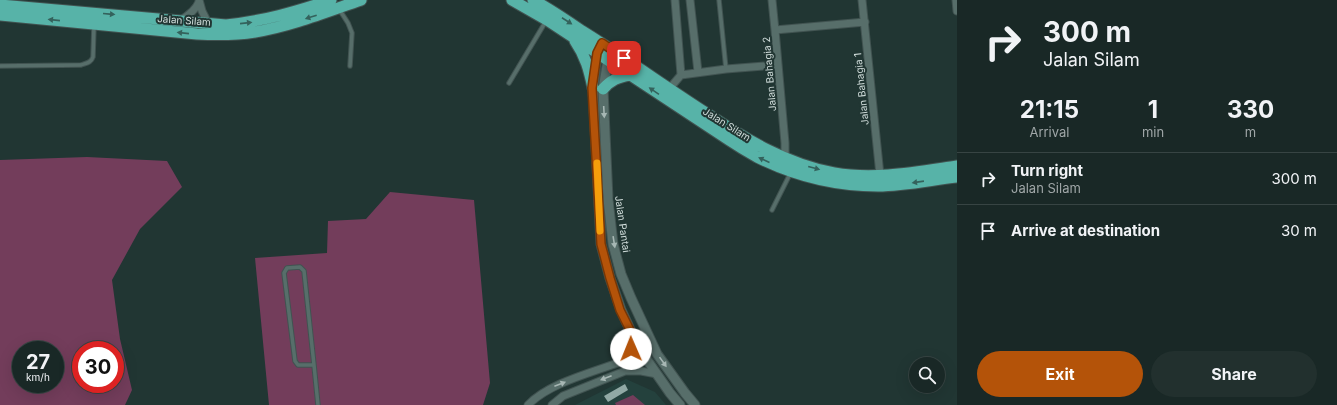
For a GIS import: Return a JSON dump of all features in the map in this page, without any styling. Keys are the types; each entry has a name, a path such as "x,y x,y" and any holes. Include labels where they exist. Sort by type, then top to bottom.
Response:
{"highway":[{"name":"Jalan Silam","path":"8,3 226,25 253,22 335,4 361,0"},
{"name":"Jalan Silam","path":"512,0 570,35 600,48"},
{"name":"Jalan Silam","path":"533,0 610,55 669,89 740,135 785,158 833,173 857,175 898,174 957,166"},
{"name":"Jalan Silam","path":"0,15 197,34 226,35 254,32 281,26 335,4"},
{"path":"570,35 582,52 598,89 621,76 630,75"},
{"name":"Jalan Silam","path":"610,55 630,75 728,140 758,157 791,171 832,183 879,186 957,177"}],"street":[{"path":"675,0 681,75"},
{"path":"690,0 698,72"},
{"path":"772,0 775,30"},
{"name":"Jalan Bahagia 1","path":"862,0 880,175"},
{"path":"956,0 957,11"},
{"path":"180,21 197,7 199,1"},
{"path":"199,1 208,23"},
{"name":"Jalan Bahagia 2","path":"785,158 775,30 865,22"},
{"name":"Jalan Pantai","path":"600,48 598,89 601,244 620,310 638,346 680,405"},
{"name":"Jalan Pantai","path":"610,55 598,89 613,244 621,274 657,354 695,405"},
{"path":"669,89 681,75 726,69 778,65"},
{"path":"528,405 540,394 554,386 620,362 628,356 634,338"},
{"path":"552,405 568,394 625,371 641,371 657,374"}],"lane":[{"path":"719,0 726,69"},
{"path":"335,4 348,23 352,33 350,66"},
{"path":"509,83 547,20"},
{"path":"0,66 81,65 88,63 93,57 94,24"},
{"path":"772,210 791,171"},
{"path":"314,365 298,365 295,361 284,273 287,268 300,267 304,271 314,365 318,405"}],"shaded area":[{"path":"87,157 167,161 182,187 140,229 112,280 120,341 72,341 72,393 124,393 124,356 132,390 125,405 0,405 0,160"},
{"path":"390,192 474,200 490,383 483,405 269,405 255,258 327,253 328,221 366,219"},
{"path":"626,379 655,392 666,405 575,405"},
{"path":"633,395 645,405 616,405 615,403"}],"building":[{"path":"625,384 628,390 608,402 604,396"}],"slow traffic":[{"path":"597,163 600,231"}],"route":[{"path":"624,58 602,43 597,53 592,88 601,244 620,310 634,338 631,349"}]}
